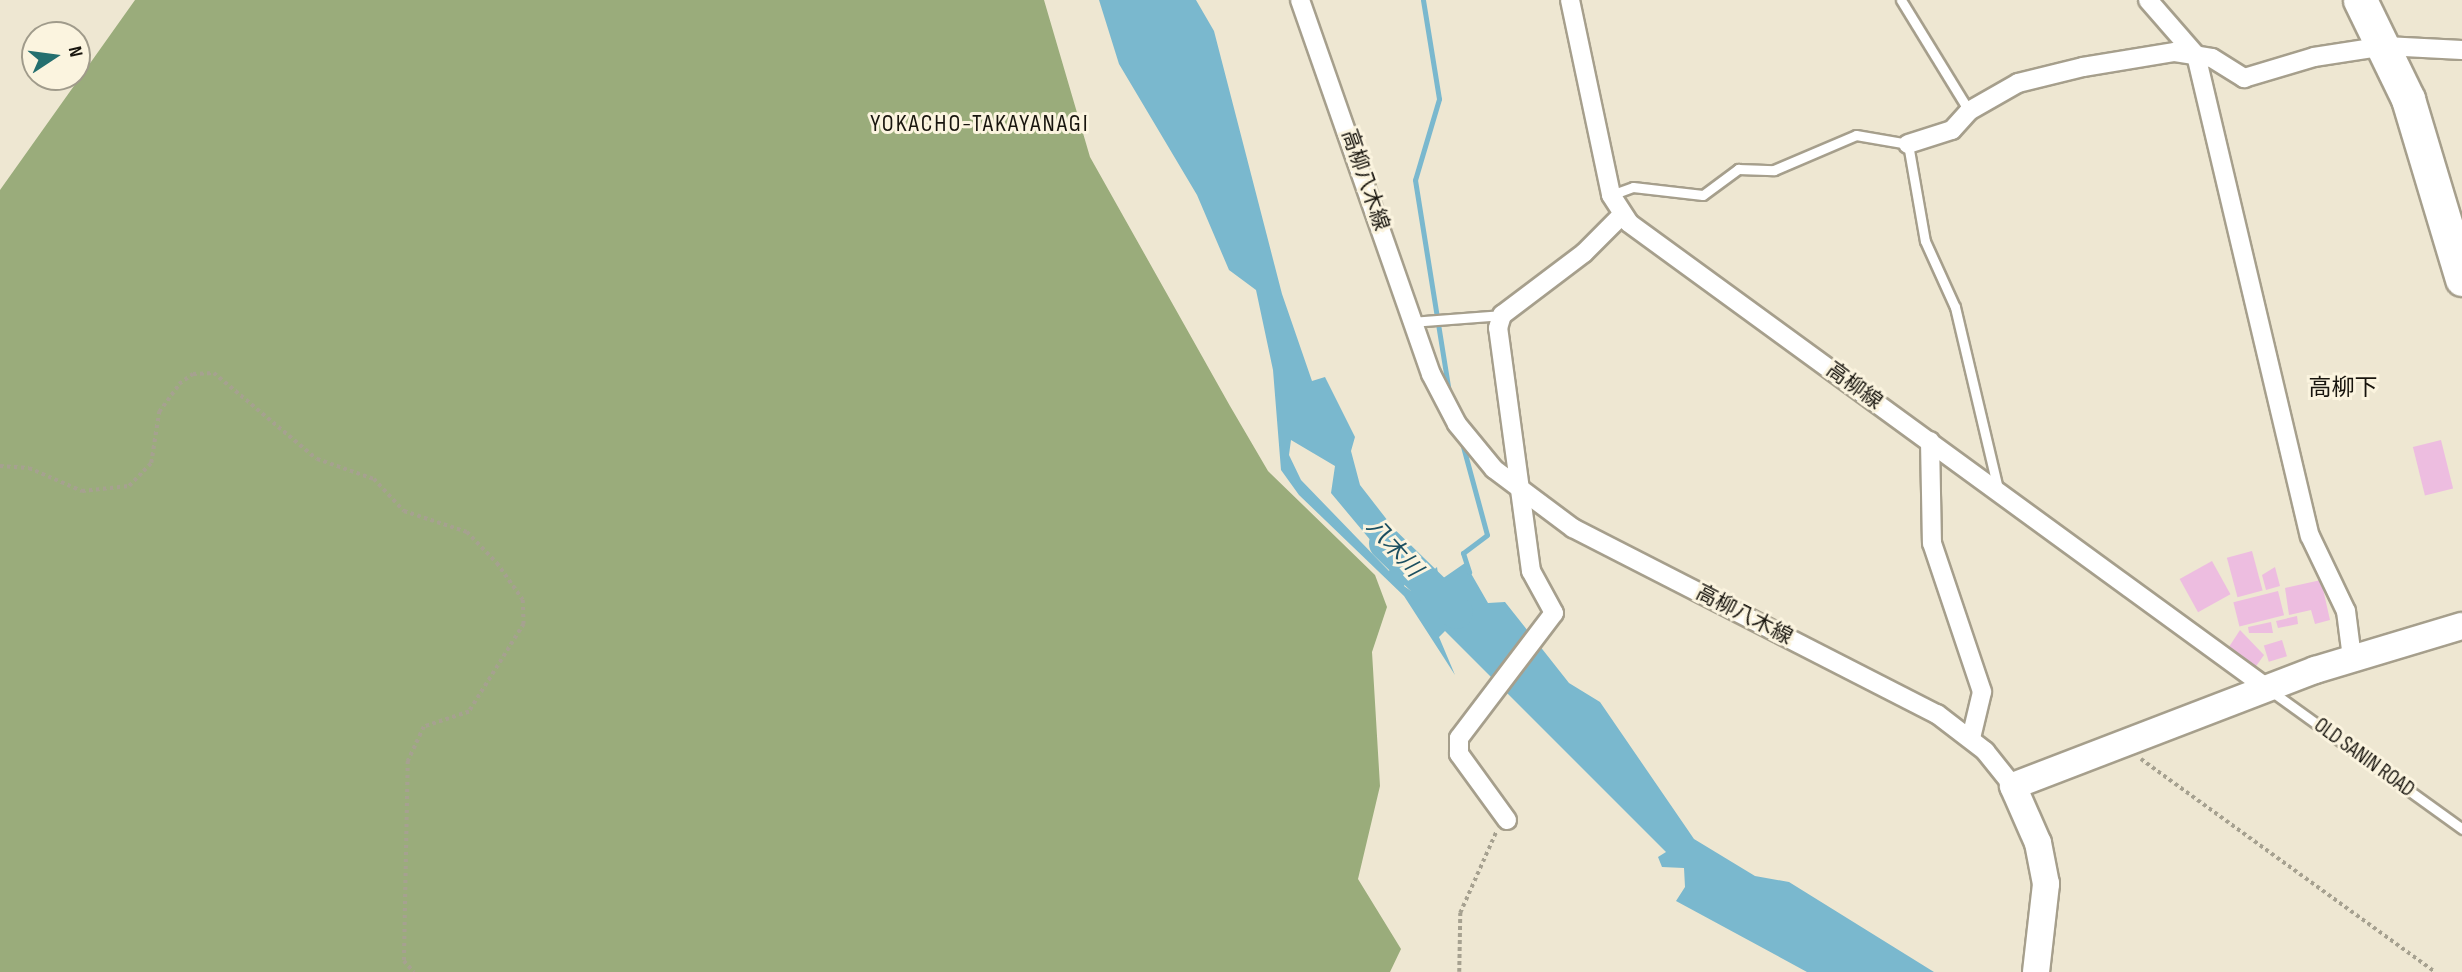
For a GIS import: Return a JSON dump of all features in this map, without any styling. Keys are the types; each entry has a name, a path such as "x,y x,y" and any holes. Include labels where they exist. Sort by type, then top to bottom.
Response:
{"highway":[{"path":"2360,0 2385,46 2423,142 2461,269"}],"street":[{"name":"高柳八木線","path":"1300,0 1421,321 1443,400 1474,445 1517,491 1573,528 1912,700 1971,738 2013,786"},
{"name":"高柳線","path":"1570,0 1611,195 1621,215 2267,688"},
{"path":"2148,0 2196,55 2310,536 2346,611 2352,658"},
{"path":"1908,144 1952,130 1969,111 2018,83 2175,52 2196,55 2244,78 2385,46 2462,50"},
{"path":"1507,820 1459,754 1459,738 1554,613 1531,571 1517,491 1498,328 1502,315 1584,253 1621,215"},
{"path":"1930,441 1931,542 1982,692 1971,738"},
{"path":"2036,972 2042,946 2043,864 2013,786 2267,688 2352,658 2462,626"}],"lane":[{"path":"1901,0 1969,111"},
{"path":"1611,195 1633,187 1703,195 1738,169 1774,170 1856,135 1908,144 1925,241 1955,307 1998,491"},
{"path":"1421,321 1502,315"},
{"name":"OLD SANIN ROAD","path":"2267,688 2462,829"}],"path":[{"path":"0,466 29,468 82,491 129,486 151,463 159,412 179,384 193,374 214,373 317,459 374,479 404,511 467,532 497,563 523,600 524,624 469,712 424,727 408,761 404,961 414,972"},
{"path":"2120,744 2435,972"},
{"path":"1459,972 1460,913 1483,871 1487,844 1507,820"}],"green space":[{"path":"135,0 1044,0 1090,157 1230,406 1268,471 1375,575 1387,607 1372,652 1380,786 1358,879 1401,949 1390,972 0,972 0,190 70,91 91,91 91,62"}],"water":[{"path":"1099,0 1196,0 1214,31 1282,294 1312,381 1325,377 1355,437 1351,451 1360,485 1419,561 1404,586 1411,591 1437,567 1439,581 1465,563 1488,603 1505,602 1569,683 1600,702 1694,839 1755,876 1789,882 1934,972 1807,972 1676,901 1685,887 1684,868 1662,867 1658,857 1666,852 1445,631 1439,637 1455,675 1404,596 1299,495 1281,470 1273,370 1256,290 1229,270 1197,195 1119,64","holes":["1291,440 1335,466 1331,493 1392,566 1389,571 1301,480 1289,455"]}],"building":[{"path":"2441,440 2453,489 2425,496 2413,447"},
{"path":"2252,551 2263,591 2237,597 2227,558"},
{"path":"2212,561 2230,594 2198,612 2180,579"},
{"path":"2275,567 2280,586 2266,590 2262,575"},
{"path":"2321,580 2330,620 2315,624 2311,610 2289,615 2285,588"},
{"path":"2278,591 2284,615 2239,626 2233,602"},
{"path":"2297,616 2298,624 2278,628 2276,621"},
{"path":"2271,622 2273,633 2249,633 2248,627"},
{"path":"2240,630 2264,655 2254,669 2227,650"},
{"path":"2282,640 2287,656 2269,662 2264,646"}],"waterway":[{"path":"1423,0 1439,99 1415,180 1449,392"},
{"path":"1461,439 1487,535 1463,553 1469,572"},
{"name":"八木川","path":"1385,543 1456,612"}],"district":[{"name":"YOKACHO-TAKAYANAGI","path":"980,124"},
{"name":"高柳下","path":"2343,388"}]}
